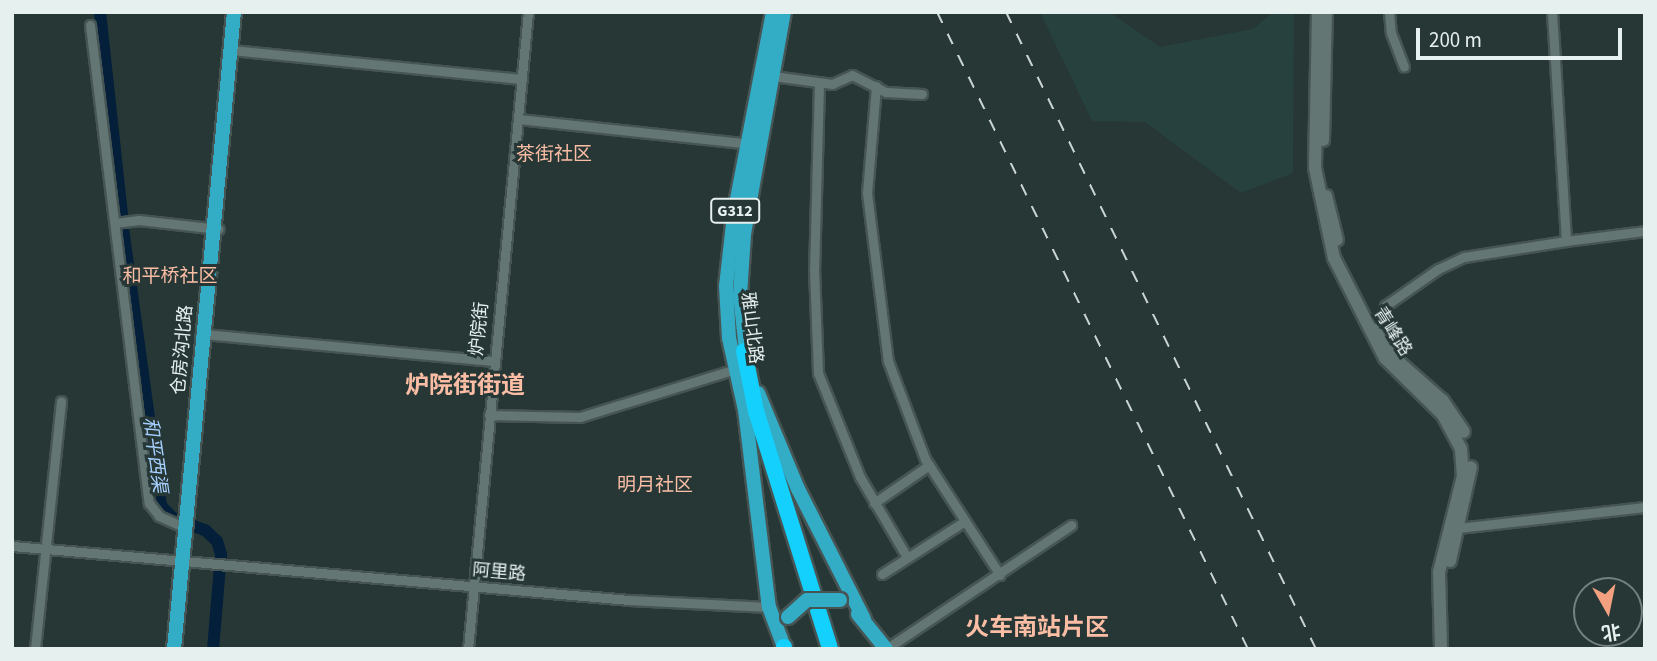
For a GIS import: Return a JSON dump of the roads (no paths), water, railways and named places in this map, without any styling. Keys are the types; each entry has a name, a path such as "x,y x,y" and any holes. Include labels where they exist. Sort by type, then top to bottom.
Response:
{"highway":[{"name":"雅山北路","path":"744,351 756,411 831,649"},
{"path":"745,410 820,649"}],"main road":[{"name":"仓房沟北路","path":"234,12 234,51"},
{"name":"仓房沟北路","path":"181,649 206,335 234,51 241,12"},
{"name":"雅山北路","path":"773,12 744,234 740,295 744,351 798,489 864,619"},
{"name":"雅山北路","path":"784,12 774,76 754,144 726,286 736,369 745,410 769,607 784,648"},
{"name":"青峰路","path":"1318,12 1314,151 1319,202 1334,258 1394,369 1443,415 1461,449 1463,476 1439,572 1441,649"},
{"name":"青峰路","path":"1326,12 1325,186 1342,256 1372,330 1401,363 1443,401 1462,429 1471,476 1445,592 1449,649"},
{"name":"仓房沟北路","path":"174,649 186,561"},
{"path":"784,648 788,617 807,600 840,600 864,619"},
{"name":"G312","path":"864,619 886,649"}],"street":[{"name":"炉院街","path":"468,649 492,361 528,12"},
{"path":"1389,12 1391,33 1404,67"},
{"path":"1552,12 1566,241"},
{"path":"90,25 149,503 159,516 189,525"},
{"path":"234,51 522,79"},
{"path":"774,76 832,84 852,75 886,92 922,94"},
{"path":"819,83 814,269 818,373 874,503 906,557"},
{"path":"876,86 867,194 888,361 929,465 1000,575"},
{"path":"518,119 754,144"},
{"path":"116,223 139,219 216,229"},
{"path":"1372,330 1385,306 1438,269 1464,257 1645,231"},
{"path":"206,335 492,361"},
{"path":"489,415 580,417 736,369"},
{"path":"35,649 61,401"},
{"path":"874,503 929,465"},
{"path":"1458,528 1645,507"},
{"path":"882,573 965,521"},
{"path":"886,649 1071,525"},
{"name":"阿里路","path":"12,546 748,609 769,607"}],"waterway":[{"name":"和平西渠","path":"100,12 122,216"},
{"name":"和平西渠","path":"123,228 161,506 173,518 205,530 217,541 221,554 213,649"}],"railway":[{"path":"937,12 1248,649"},
{"path":"1006,12 1316,649"}],"district":[{"name":"茶街社区","path":"554,155"},
{"name":"和平桥社区","path":"170,277"},
{"name":"炉院街街道","path":"465,386"},
{"name":"明月社区","path":"655,486"},
{"name":"火车南站片区","path":"1037,628"}]}
